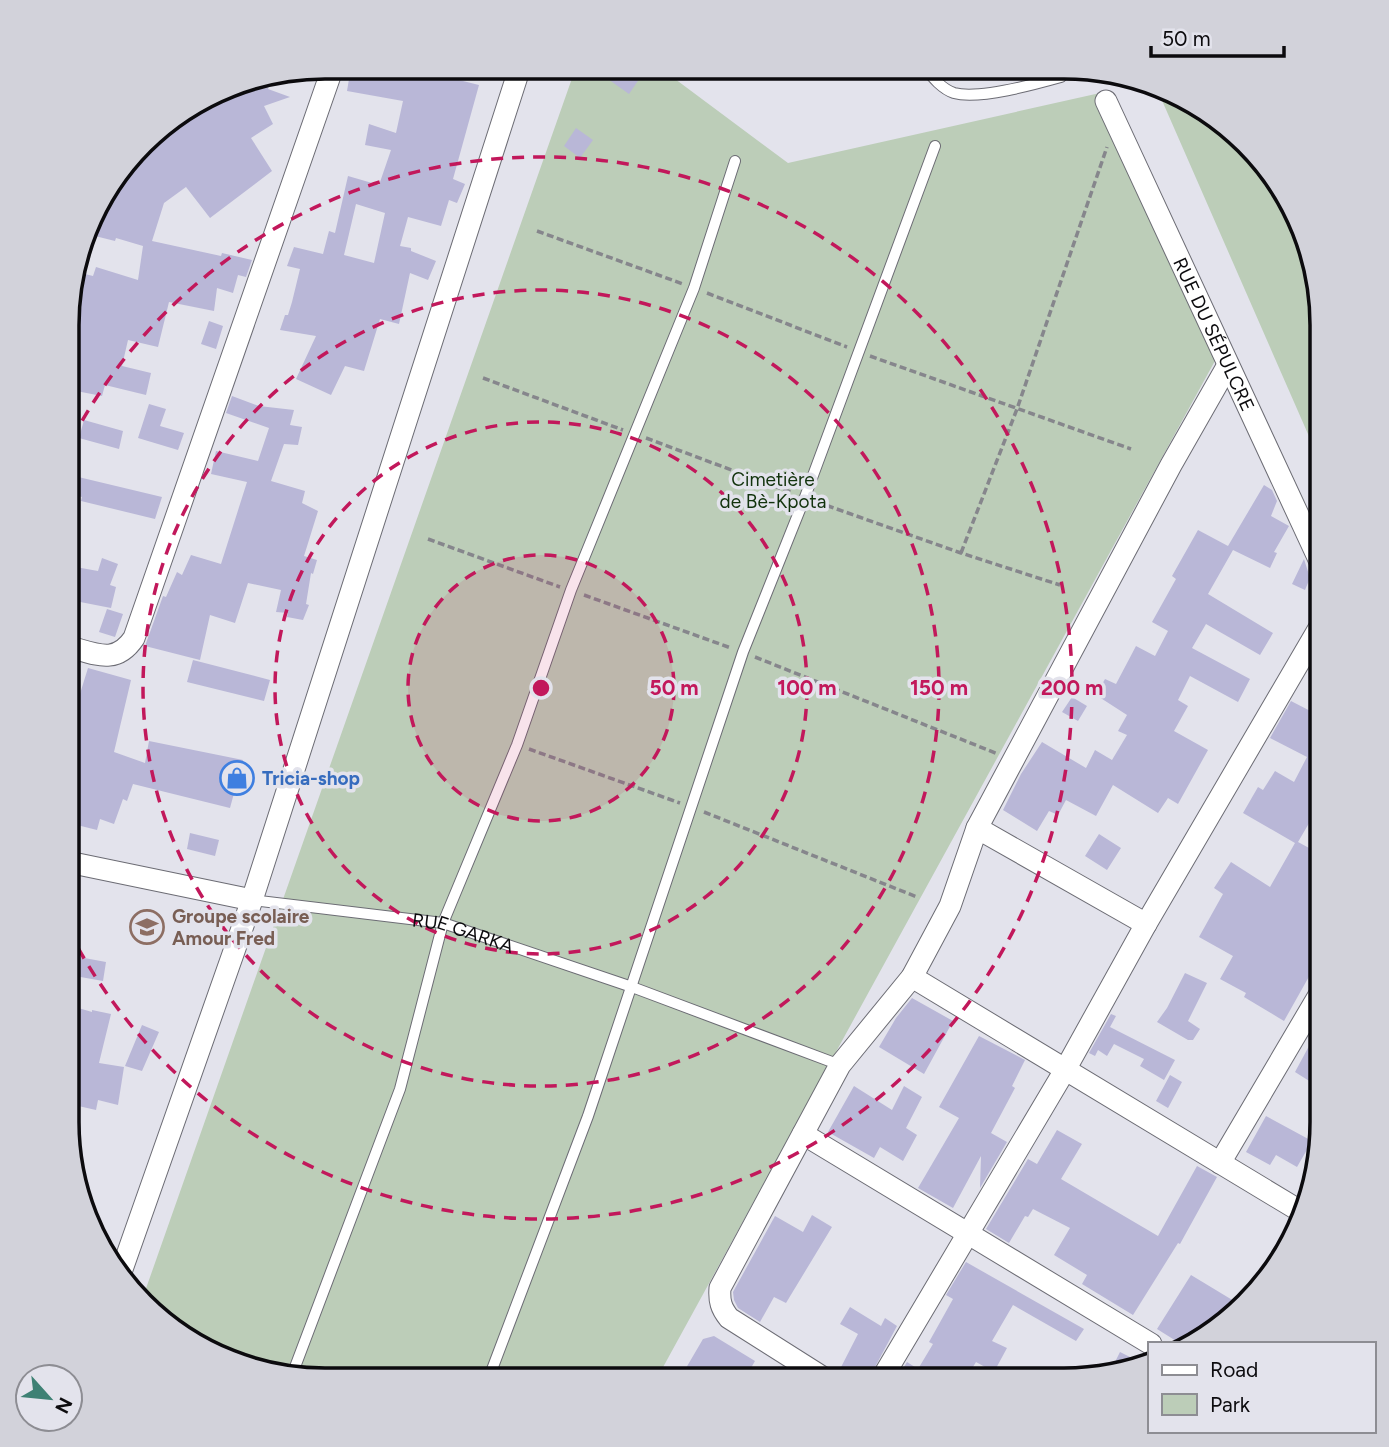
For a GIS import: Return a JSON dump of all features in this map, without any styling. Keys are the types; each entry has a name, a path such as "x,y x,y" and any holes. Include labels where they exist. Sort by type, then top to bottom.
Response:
{"street":[{"path":"79,650 104,656 116,655 126,650 134,638 328,79"},
{"path":"124,1264 252,900 516,79"},
{"name":"RUE DU SÉPULCRE","path":"1106,101 1310,540"},
{"path":"808,1368 729,1318 719,1298 720,1288 840,1065 912,977 950,906 977,828 1171,465 1228,365"},
{"path":"888,1368 1065,1070 1146,924 1310,644"},
{"path":"977,828 1146,924"},
{"name":"RUE GARKA","path":"79,864 252,900"},
{"path":"912,977 1294,1209"},
{"path":"1220,1164 1310,1010"},
{"path":"803,1134 1148,1342"}],"lane":[{"path":"934,79 954,93 972,94 1025,87 1054,79"},
{"path":"493,1368 588,1116 743,652 805,497 935,146"},
{"path":"295,1366 400,1089 443,923 517,745 571,590 694,288 735,161"},
{"name":"RUE GARKA","path":"252,900 443,923 632,987 840,1065"}],"path":[{"path":"961,553 1017,409 1116,120"},
{"path":"537,231 860,352 1131,449"},
{"path":"483,378 961,553 1060,585"},
{"path":"428,539 743,652 1013,760"},
{"path":"517,745 690,806 917,897"}],"green space":[{"name":"Cimetière de Bè-Kpota","path":"572,79 675,79 788,163 1100,93 1216,359 663,1368 309,1368 277,1364 216,1343 188,1327 145,1290"},
{"path":"1161,98 1201,120 1238,151 1269,188 1292,231 1306,277 1310,309 1310,439"}],"building":[{"path":"349,79 455,79 479,85 453,179 465,184 457,203 449,200 441,226 408,217 400,246 411,248 411,251 436,261 428,280 410,273 399,324 380,319 364,371 345,366 331,395 296,379 316,336 280,330 285,315 288,315 300,269 287,266 294,247 323,254 329,231 335,233 348,176 379,185 391,150 365,145 369,124 396,133 403,101 347,91","holes":["356,204 385,213 374,263 344,255"]},
{"path":"608,79 639,79 629,94"},
{"path":"269,85 268,89 290,97 264,106 273,124 251,138 272,171 210,218 186,187 164,203 152,241 252,260 246,277 238,275 233,293 217,288 214,311 169,302 158,347 128,340 122,366 151,373 146,395 105,385 102,396 79,392 79,311 84,274 93,276 96,267 138,280 143,246 116,238 115,241 95,236 104,216 130,175 163,140 188,120 232,99 231,97"},
{"path":"576,128 593,140 580,158 564,146"},
{"path":"209,321 223,326 216,349 201,344"},
{"path":"232,396 259,406 294,410 290,425 302,427 298,445 284,444 271,481 305,491 302,503 318,511 304,556 317,560 313,574 311,573 306,604 309,605 303,620 287,617 288,613 276,612 281,590 248,583 235,623 210,615 200,660 145,646 163,596 166,597 177,572 182,575 191,555 221,564 247,482 211,474 216,451 258,461 269,428 226,413"},
{"path":"149,404 166,409 160,426 184,433 178,450 138,438"},
{"path":"84,420 123,431 119,449 79,438"},
{"path":"79,477 162,497 155,519 81,501 82,497 79,496"},
{"path":"1264,485 1272,490 1277,501 1271,516 1289,526 1274,552 1277,553 1270,568 1233,550 1208,594 1273,633 1260,655 1206,624 1192,648 1250,679 1238,702 1190,676 1178,700 1188,706 1174,731 1208,750 1178,804 1168,798 1158,813 1113,785 1096,816 1066,800 1058,815 1049,811 1037,831 1003,810 1021,774 1042,742 1086,768 1095,750 1112,760 1127,735 1118,731 1127,715 1096,695 1105,679 1116,684 1136,646 1155,656 1168,631 1152,622 1176,579 1172,576 1198,530 1228,546"},
{"path":"102,558 118,564 110,585 116,587 111,608 79,602 79,568 98,571"},
{"path":"1304,559 1310,578 1305,590 1292,584"},
{"path":"107,609 123,614 115,637 99,632"},
{"path":"193,660 270,680 264,701 187,682"},
{"path":"88,668 131,680 114,752 145,763 149,741 243,760 230,808 133,784 127,801 123,799 114,824 100,819 97,830 79,826 79,697"},
{"path":"1072,697 1087,706 1078,721 1062,712"},
{"path":"1291,701 1310,711 1310,822 1298,842 1310,848 1310,975 1284,1021 1244,997 1246,993 1220,979 1233,956 1199,937 1223,894 1214,888 1231,862 1270,887 1295,843 1243,813 1258,787 1263,790 1275,771 1294,782 1307,757 1270,738"},
{"path":"190,833 219,840 215,856 187,849"},
{"path":"1099,834 1121,848 1107,870 1085,856"},
{"path":"79,957 106,962 103,981 79,977"},
{"path":"1185,973 1207,983 1188,1021 1200,1029 1193,1040 1188,1040 1157,1022"},
{"path":"912,998 953,1021 924,1074 879,1047"},
{"path":"79,1008 111,1014 99,1063 124,1067 118,1105 98,1100 96,1110 79,1106"},
{"path":"1111,1014 1116,1016 1110,1027 1175,1060 1164,1080 1140,1066 1144,1059 1114,1044 1107,1056 1098,1050 1095,1056 1089,1053"},
{"path":"142,1025 159,1032 142,1071 125,1066"},
{"path":"979,1036 1025,1060 1012,1086 1015,1088 991,1133 1007,1142 980,1188 981,1156 953,1208 918,1188 959,1118 939,1107"},
{"path":"1310,1044 1310,1081 1295,1072"},
{"path":"1170,1075 1182,1082 1168,1108 1156,1101"},
{"path":"854,1086 892,1110 904,1086 922,1097 906,1128 917,1135 903,1161 880,1147 874,1158 828,1132"},
{"path":"1266,1116 1310,1140 1297,1167 1276,1155 1270,1165 1246,1152"},
{"path":"1057,1130 1082,1144 1061,1179 1158,1236 1197,1166 1217,1177 1180,1244 1178,1243 1133,1315 1082,1284 1087,1275 1054,1255 1070,1228 1033,1209 1028,1217 1025,1216 1009,1243 986,1229 1028,1159 1037,1164"},
{"path":"812,1215 832,1227 786,1303 774,1297 760,1322 738,1308 733,1292 775,1216 803,1232"},
{"path":"966,1262 1084,1329 1076,1341 1013,1305 992,1341 1007,1348 996,1368 987,1368 976,1362 972,1368 919,1368 933,1344 929,1342 953,1299 946,1295"},
{"path":"1191,1275 1233,1300 1201,1327 1176,1341 1157,1329"},
{"path":"850,1307 881,1326 885,1318 897,1326 874,1368 841,1368 858,1334 840,1324"},
{"path":"714,1336 755,1361 751,1368 686,1368 703,1339"},
{"path":"1120,1352 1133,1358 1128,1360 1114,1363"},
{"path":"907,1362 916,1368 903,1368"}],"place":[{"name":"Tricia-shop","path":"237,778"},
{"name":"Groupe scolaire Amour Fred","path":"147,927"}]}
